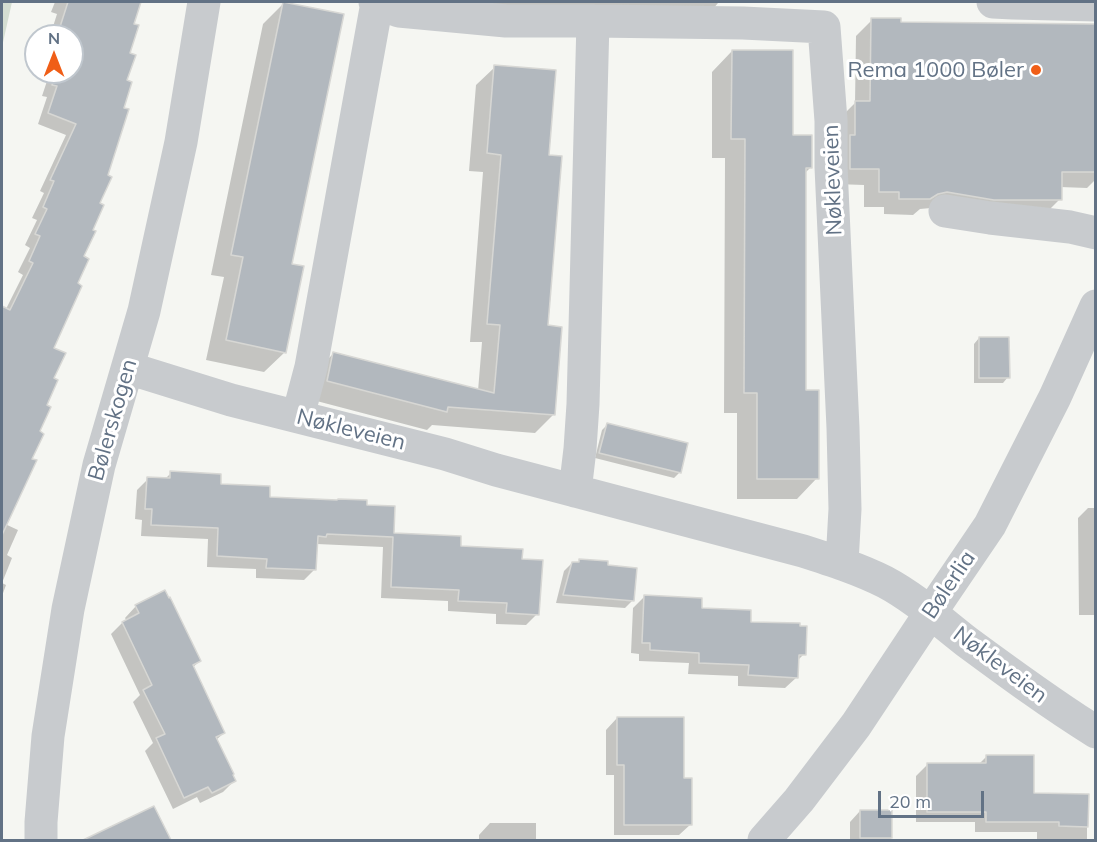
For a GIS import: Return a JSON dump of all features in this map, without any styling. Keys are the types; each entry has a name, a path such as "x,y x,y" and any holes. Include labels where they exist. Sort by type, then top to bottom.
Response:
{"street":[{"name":"Bølerskogen","path":"41,840 48,736 68,609 99,465 144,311 181,141 204,2"},
{"name":"Nøkleveien","path":"376,2 399,11 506,21 743,23 824,27 831,121 843,428 845,509 842,563"},
{"path":"298,416 311,367 376,2"},
{"path":"993,2 1095,5"},
{"path":"575,491 583,404 593,21"},
{"path":"945,211 1070,227 1095,233"},
{"name":"Bølerlia","path":"764,840 799,800 856,725 990,525 1054,397 1095,306"},
{"name":"Nøkleveien","path":"128,368 231,400 445,454 496,470 842,563 885,582 931,612 1043,698 1095,732"}],"shaded area":[{"path":"2,2 12,2 2,47"}],"building":[{"path":"68,2 141,2 134,24 139,25 130,53 136,55 127,80 132,82 124,108 129,109 108,175 112,177 100,203 104,205 93,230 96,231 84,256 89,259 78,283 82,286 54,348 66,353 54,378 58,380 47,405 51,407 40,431 44,434 32,459 37,460 2,535 2,306 10,310 33,263 29,261 40,236 35,234 47,209 43,207 54,181 50,180 76,124 48,113 57,86 52,85 84,84 84,24 61,24"},
{"path":"283,2 344,14 292,264 304,266 286,353 226,340 243,257 231,255"},
{"path":"871,18 901,18 901,22 1095,24 1095,172 1062,172 1062,200 994,200 947,192 930,199 899,199 899,192 879,192 879,169 850,169 850,135 855,135 855,101 870,101"},
{"path":"732,50 793,50 793,135 812,135 812,168 806,168 806,390 819,390 819,479 757,479 757,393 744,393 745,139 731,139"},
{"path":"494,65 556,70 549,155 562,156 548,325 562,327 555,415 448,407 447,412 327,381 333,352 494,393 500,325 487,324 501,155 487,153"},
{"path":"979,337 1009,337 1010,378 979,378"},
{"path":"607,423 688,443 681,473 599,453"},
{"path":"170,471 221,474 221,484 270,486 270,497 367,500 367,505 395,506 394,533 461,536 461,546 523,549 522,559 543,560 539,615 506,613 507,603 458,601 459,590 391,587 393,537 327,534 326,537 318,536 316,570 266,568 267,559 217,556 218,528 151,525 152,509 145,509 147,477 170,478"},
{"path":"579,559 608,561 608,565 637,568 634,601 563,595 572,562 579,562"},
{"path":"165,590 201,661 193,665 225,733 216,737 236,781 212,793 208,787 184,798 156,738 165,734 143,690 152,685 122,622 139,613 135,605"},
{"path":"644,595 702,598 702,608 751,610 751,622 800,623 800,626 807,626 806,655 799,655 798,678 748,675 749,665 699,663 699,653 650,650 650,643 642,643"},
{"path":"617,717 684,717 684,778 692,778 692,825 624,825 624,765 617,765"},
{"path":"986,755 1034,755 1034,793 1089,794 1088,827 1059,826 1059,822 986,822 986,812 927,812 927,763 986,763"},
{"path":"154,806 171,840 83,840"},
{"path":"860,810 892,810 892,838 860,838"}],"place":[{"name":"Rema 1000 Bøler","path":"1036,70"}]}
